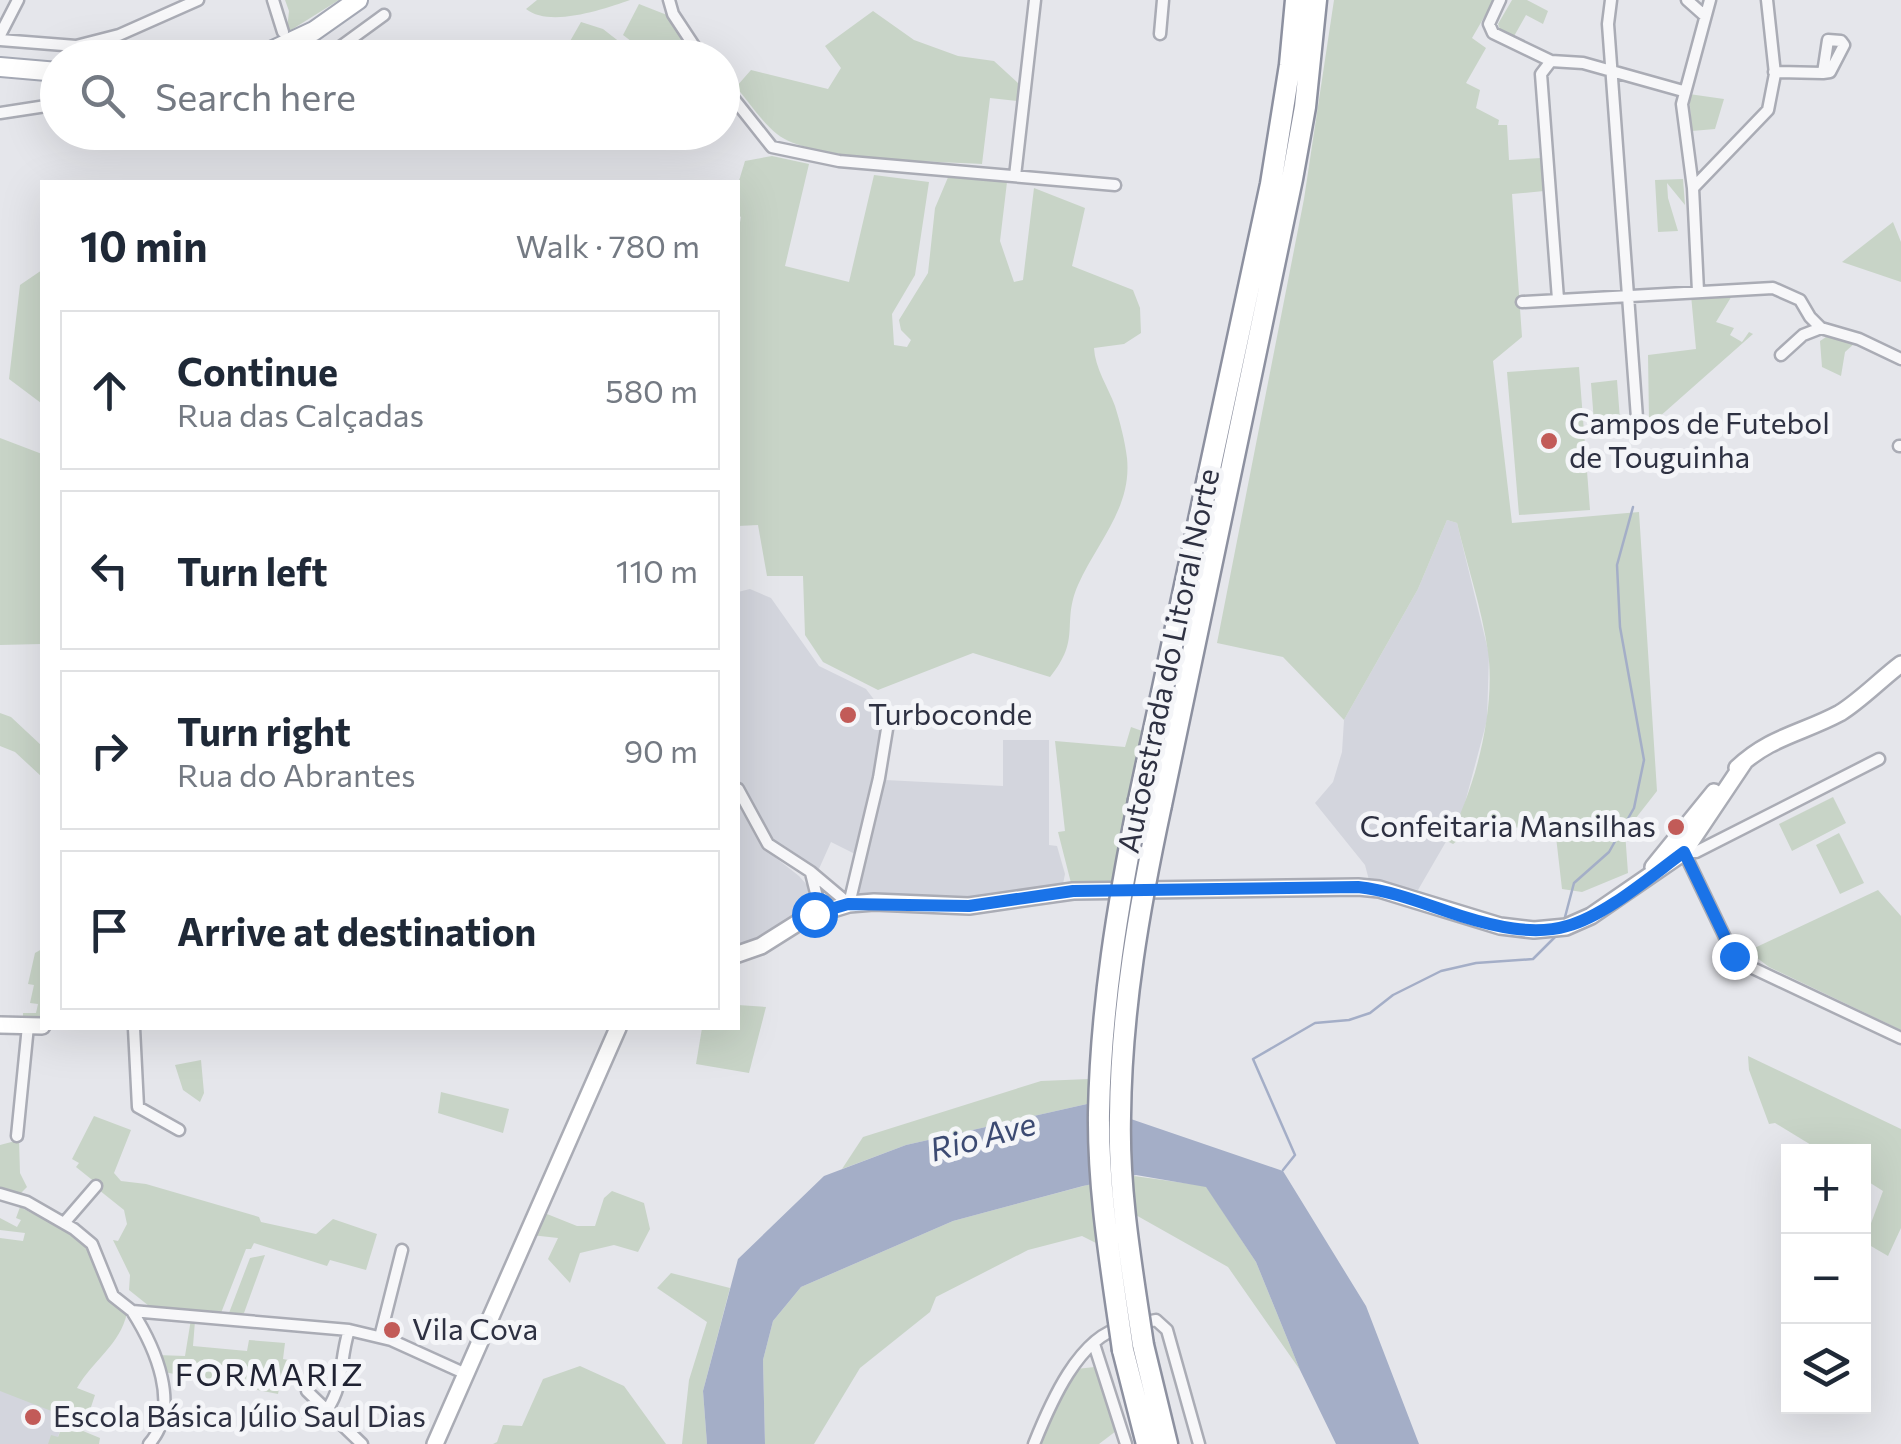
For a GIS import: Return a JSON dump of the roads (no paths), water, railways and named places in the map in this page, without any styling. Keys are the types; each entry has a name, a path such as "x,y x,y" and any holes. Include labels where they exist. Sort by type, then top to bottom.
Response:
{"highway":[{"name":"Autoestrada do Litoral Norte","path":"1168,1444 1133,1348 1104,1219 1099,1116 1104,1015 1113,936 1139,800 1271,184 1296,0"},
{"name":"Autoestrada do Litoral Norte","path":"1147,1444 1133,1348 1124,1222 1120,1120 1124,1018 1133,942 1292,179 1305,108 1316,0"}],"main road":[{"path":"295,40 358,0"},
{"path":"0,67 40,70"},
{"path":"740,953 761,946 814,914 848,904 969,906 1073,891 1358,887 1379,889 1500,926 1534,930 1566,927 1591,916 1642,882 1678,848 1709,797 1745,761 1782,736 1842,712 1901,664"},
{"path":"0,1025 35,1026"},
{"path":"435,1444 617,1030"}],"street":[{"path":"18,0 0,38 40,42"},
{"path":"99,40 198,0"},
{"path":"273,0 283,32"},
{"path":"668,0 690,40"},
{"path":"1015,176 1035,0"},
{"path":"1160,34 1163,0"},
{"path":"1500,0 1489,24 1492,32 1551,61 1583,63 1683,91"},
{"path":"1611,0 1608,24 1638,418"},
{"path":"1687,0 1705,16"},
{"path":"1698,290 1694,188 1683,91 1710,0"},
{"path":"1694,188 1768,110 1774,72 1767,0"},
{"path":"350,40 384,16"},
{"path":"1551,61 1541,74 1558,299"},
{"path":"1774,72 1823,72"},
{"path":"0,113 40,107"},
{"path":"740,107 772,147 839,160 1116,185"},
{"path":"1522,302 1774,288 1800,300 1820,328 1817,342"},
{"path":"1781,355 1803,335 1820,328 1859,339 1901,359"},
{"path":"740,793 768,844 811,872 848,904 887,729"},
{"path":"1678,848 1696,852 1712,845 1879,759"},
{"path":"1678,848 1734,956 1742,963 1901,1038"},
{"path":"811,872 817,898 814,914"},
{"path":"17,1136 35,1026"},
{"path":"134,1030 138,1107 179,1130"},
{"path":"64,1223 96,1186"},
{"path":"0,1194 27,1202 92,1244 114,1296 142,1326 149,1338 166,1404 156,1436 149,1444"},
{"path":"380,1336 402,1250"},
{"path":"132,1311 349,1330 380,1336 466,1374"},
{"path":"142,1326 152,1313"},
{"path":"1034,1444 1072,1366 1104,1331 1156,1320 1167,1330 1198,1444"},
{"path":"327,1410 340,1391 340,1360 349,1330"},
{"path":"1094,1344 1126,1444"},
{"path":"307,1391 362,1444"}],"water":[{"name":"Rio Ave","path":"1087,1104 1283,1171 1366,1306 1419,1444 1336,1444 1300,1370 1256,1262 1206,1187 1136,1175 953,1221 801,1287 773,1321 763,1360 765,1444 707,1444 703,1391 738,1259 824,1176 906,1145"}],"waterway":[{"path":"1565,917 1574,883 1609,852 1634,808 1644,760 1620,627 1617,565 1633,507"},
{"path":"1283,1170 1295,1155 1253,1059 1315,1023 1349,1020 1370,1013 1393,995 1441,971 1476,963 1533,959 1555,937"}],"place":[{"name":"Campos de Futebol de Touguinha","path":"1549,441"},
{"name":"Turboconde","path":"848,715"},
{"name":"Confeitaria Mansilhas","path":"1676,827"},
{"name":"Vila Cova","path":"392,1330"},
{"name":"Escola Básica Júlio Saul Dias","path":"33,1417"}],"district":[{"name":"FORMARIZ","path":"270,1375"}]}
